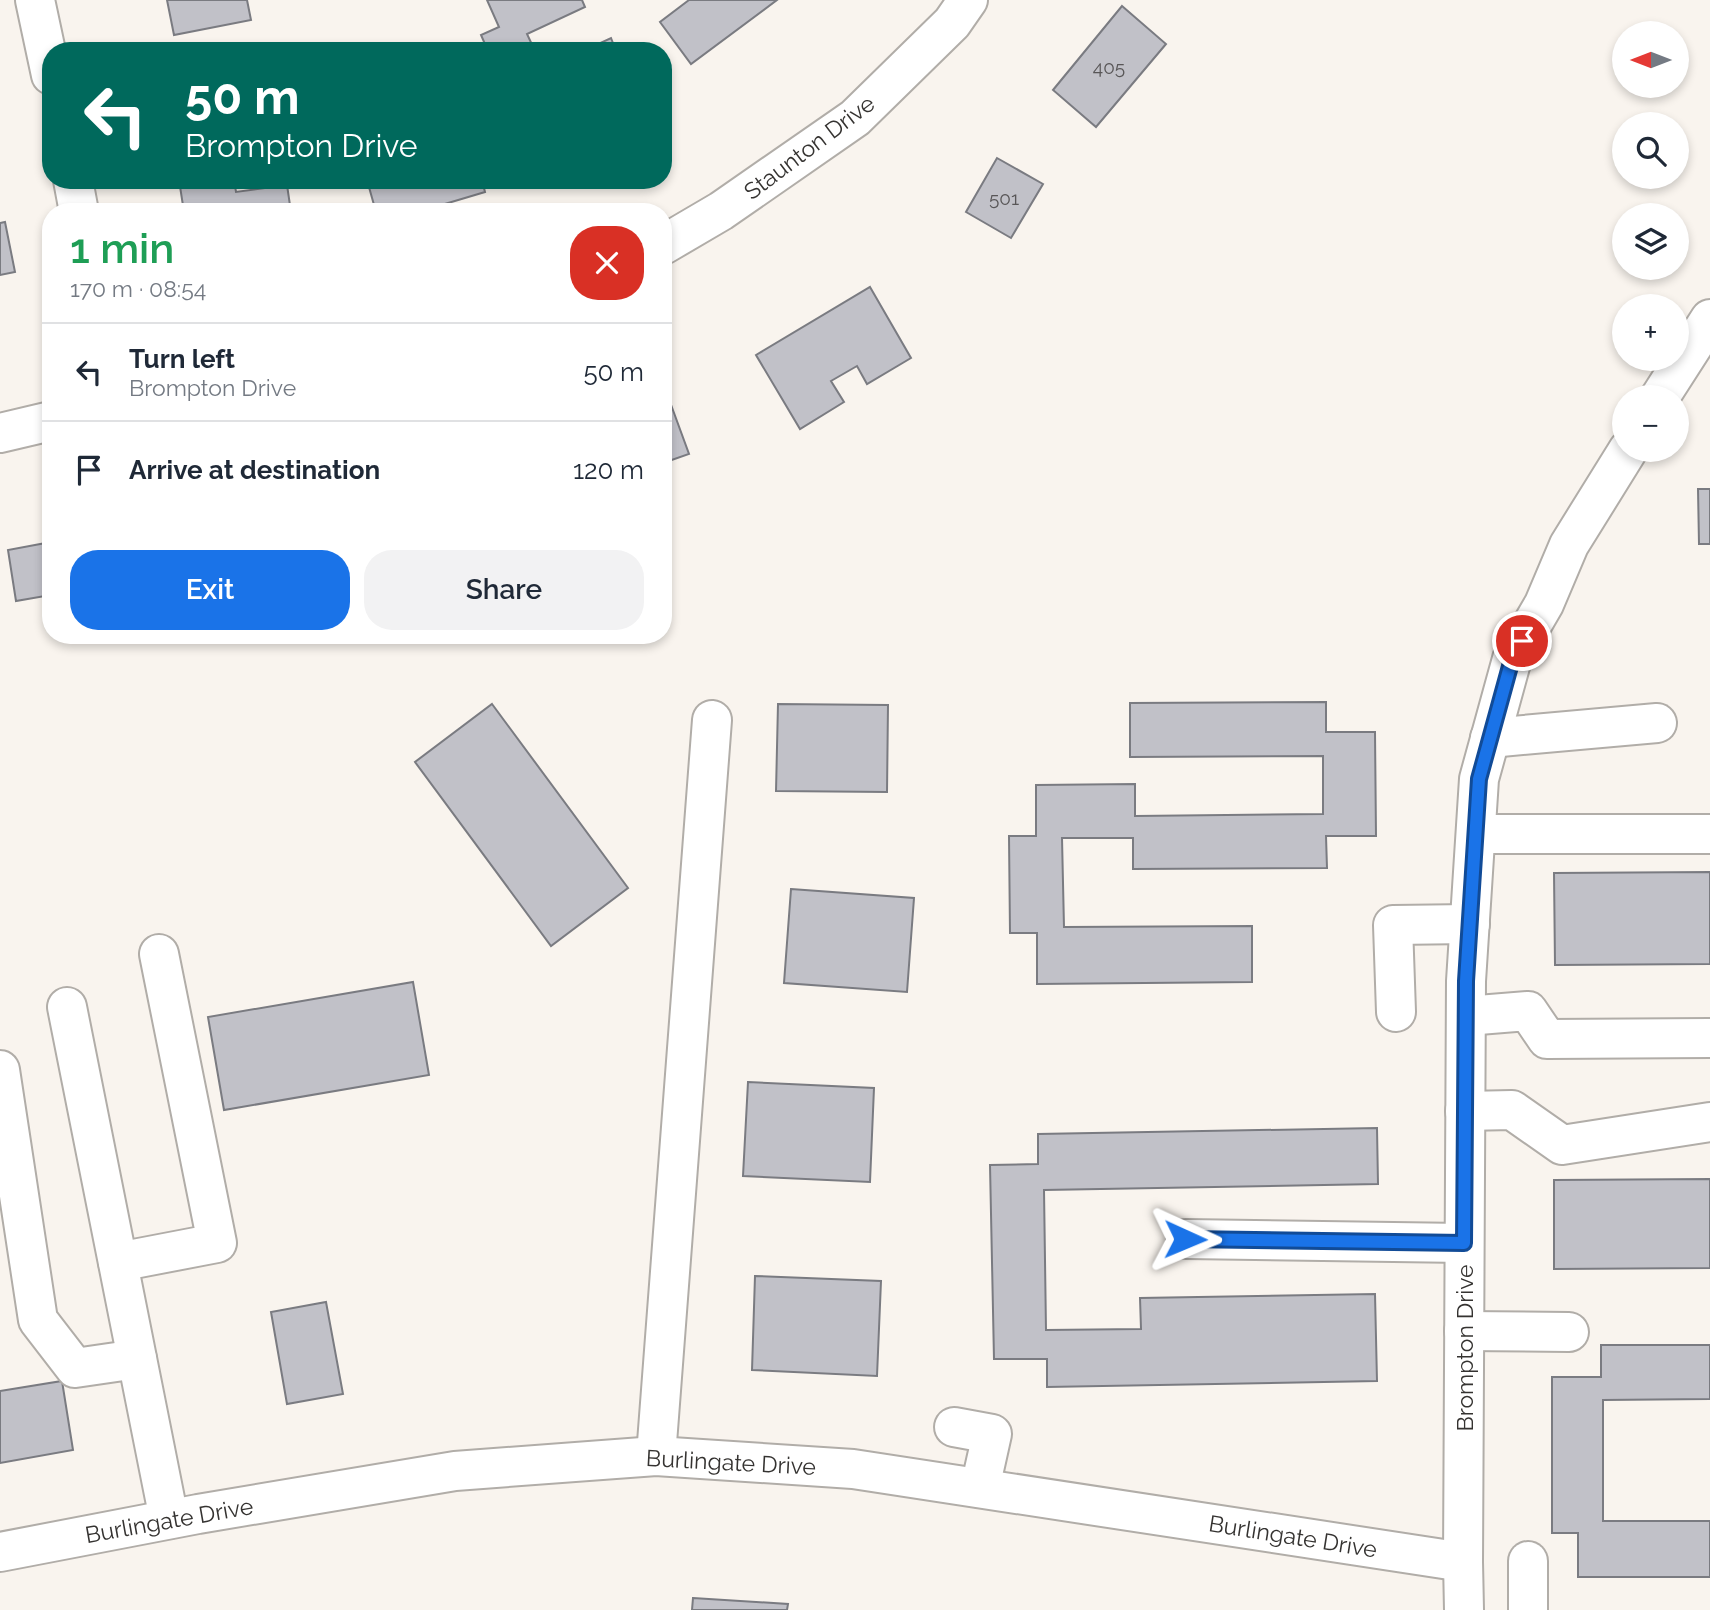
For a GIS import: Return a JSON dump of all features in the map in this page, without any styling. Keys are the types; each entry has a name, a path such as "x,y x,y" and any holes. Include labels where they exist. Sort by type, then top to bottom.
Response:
{"street":[{"path":"35,0 44,42"},
{"name":"Staunton Drive","path":"672,239 721,211 855,118 952,23 968,0"},
{"path":"1668,385 1710,319"},
{"path":"0,433 42,423"},
{"name":"Brompton Drive","path":"1464,1610 1466,981 1479,779 1512,659 1544,604 1569,545 1621,462"},
{"path":"656,1456 712,720"},
{"path":"1490,738 1657,723"},
{"path":"1476,834 1710,834"},
{"path":"1396,1012 1393,925 1470,924"},
{"path":"118,1262 217,1243 159,954"},
{"path":"67,1007 169,1519"},
{"path":"1466,1016 1528,1011 1547,1039 1710,1038"},
{"path":"0,1070 37,1320 75,1368 137,1359"},
{"path":"1465,1111 1512,1110 1562,1145 1710,1122"},
{"path":"1185,1239 1464,1243"},
{"path":"1464,1331 1569,1332"},
{"path":"954,1427 1001,1436 980,1488"},
{"name":"Burlingate Drive","path":"0,1552 169,1519 455,1471 656,1456 853,1469 1463,1562"},
{"path":"1528,1561 1528,1610"}],"building":[{"path":"167,0 247,0 251,20 174,35"},
{"path":"487,0 582,0 585,7 527,34 531,42 484,42 481,35 499,27"},
{"path":"689,0 777,0 691,64 660,22"},
{"path":"1122,6 1166,44 1096,127 1053,90"},
{"path":"997,158 1043,184 1011,238 966,212"},
{"path":"180,189 236,189 236,192 288,189 290,203 183,203"},
{"path":"370,189 484,189 485,192 448,203 373,203"},
{"path":"5,222 15,272 0,275 0,223"},
{"path":"870,287 911,358 867,384 857,366 831,381 844,402 800,429 756,355"},
{"path":"672,407 689,454 672,460"},
{"path":"1698,489 1710,489 1710,544 1699,544"},
{"path":"42,544 42,597 16,601 8,550"},
{"path":"1326,702 1326,732 1375,732 1376,836 1326,836 1327,868 1133,869 1133,838 1062,838 1064,927 1252,926 1252,982 1037,984 1037,933 1010,933 1009,836 1036,836 1036,785 1135,784 1135,816 1323,814 1323,756 1130,757 1130,703"},
{"path":"492,704 628,888 551,946 415,762"},
{"path":"778,704 888,705 887,792 776,791"},
{"path":"1710,872 1710,964 1555,965 1554,873"},
{"path":"791,889 914,898 907,992 784,983"},
{"path":"413,982 429,1075 224,1110 208,1017"},
{"path":"748,1082 874,1088 870,1182 743,1176"},
{"path":"1377,1128 1378,1184 1044,1190 1046,1330 1141,1329 1140,1298 1375,1294 1377,1381 1047,1387 1047,1359 994,1359 990,1165 1038,1164 1038,1134"},
{"path":"1710,1179 1710,1268 1554,1269 1554,1180"},
{"path":"755,1276 881,1281 877,1376 752,1370"},
{"path":"326,1302 343,1394 287,1404 271,1312"},
{"path":"1601,1345 1710,1345 1710,1399 1603,1400 1603,1521 1710,1521 1710,1577 1578,1577 1578,1533 1552,1533 1552,1377 1601,1377"},
{"path":"62,1381 73,1450 0,1463 0,1391"},
{"path":"693,1598 788,1604 787,1610 692,1610"}],"route":[{"path":"1185,1239 1464,1243 1466,981 1479,779 1512,659 1522,641"}]}
